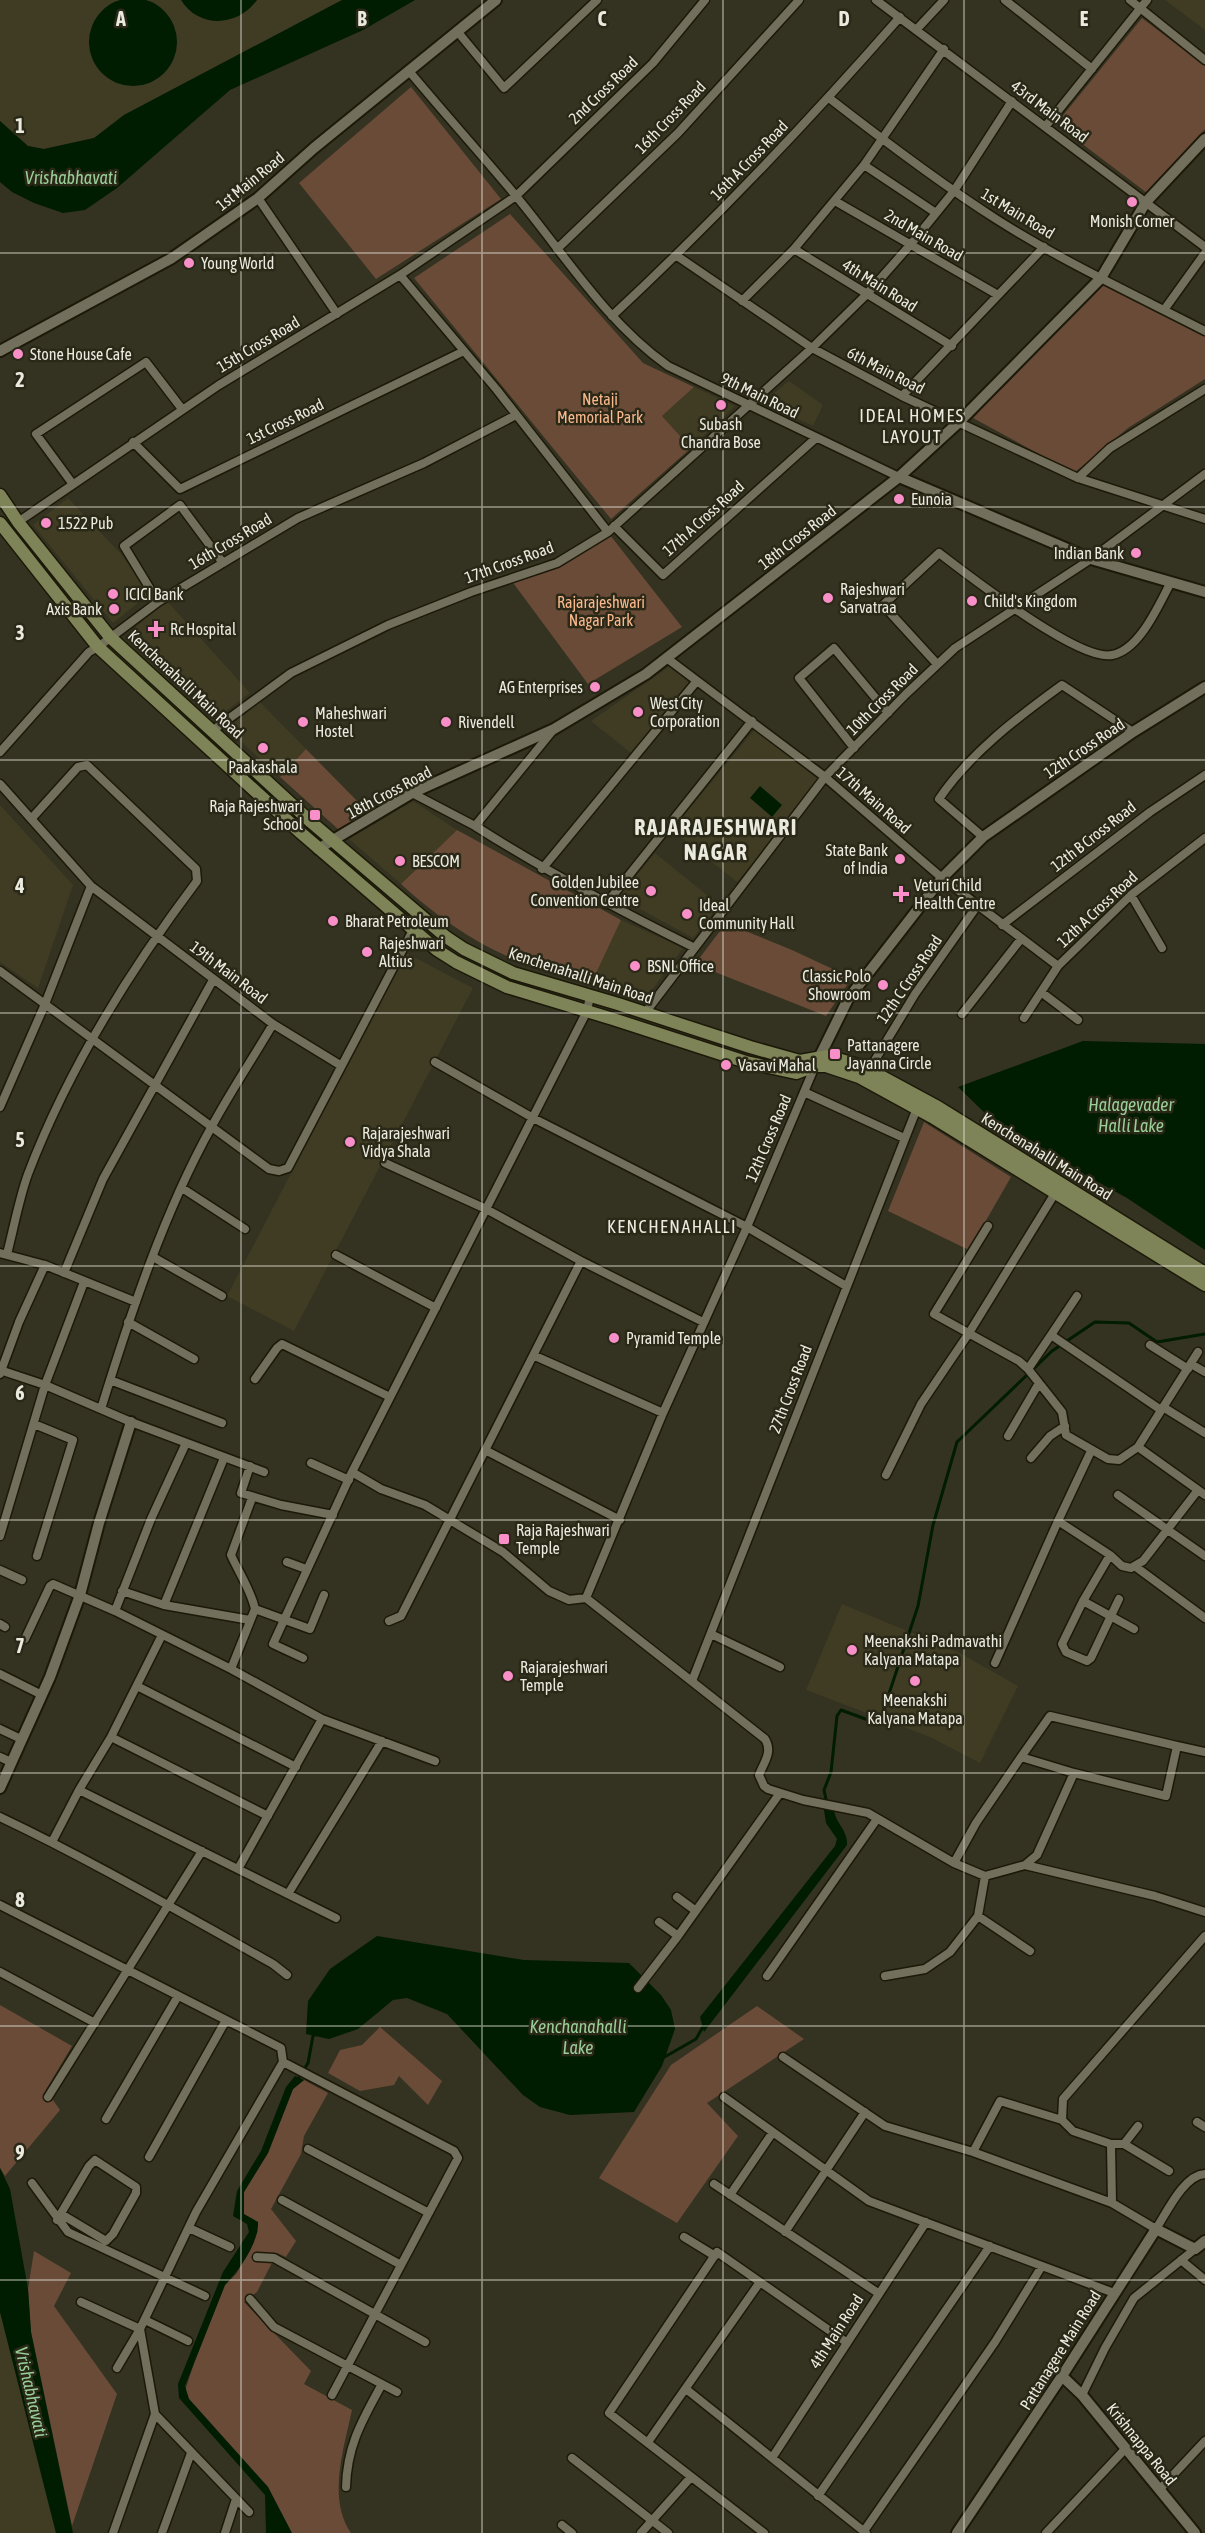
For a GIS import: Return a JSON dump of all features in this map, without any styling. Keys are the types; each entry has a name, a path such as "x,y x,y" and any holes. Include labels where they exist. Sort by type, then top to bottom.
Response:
{"main road":[{"name":"Kenchenahalli Main Road","path":"0,495 18,522 110,637 332,840 446,937 464,949 513,973 790,1058 817,1062 859,1077 1205,1273"},
{"name":"Kenchenahalli Main Road","path":"0,523 98,647 318,849 413,930 456,962 507,987 746,1062 796,1073 817,1062 837,1057 868,1070 938,1107 1205,1285"}],"street":[{"name":"1st Main Road","path":"0,351 172,258 258,198 314,148 496,0"},
{"path":"457,31 504,88 597,0"},
{"name":"2nd Cross Road","path":"516,196 653,63 705,0"},
{"name":"16th Cross Road","path":"557,249 678,133 799,0"},
{"name":"43rd Main Road","path":"876,0 1205,247"},
{"path":"916,30 944,0"},
{"path":"1005,0 1092,69"},
{"path":"1130,0 1205,60"},
{"path":"1045,127 1148,0"},
{"name":"16th A Cross Road","path":"612,316 677,256 829,98 900,17"},
{"path":"742,301 794,249 864,165 944,49"},
{"name":"9th Main Road","path":"409,71 516,196 612,316 645,350 668,366 899,477 1091,559 1205,592"},
{"name":"1st Main Road","path":"829,98 882,140 954,191 1044,247 1205,331"},
{"name":"17th Cross Road","path":"212,731 291,673 388,625 480,589 557,563 611,529 812,348 866,295 954,191 1012,101"},
{"name":"18th Cross Road","path":"318,849 412,793 555,729 668,659 899,477 959,422 1101,278 1146,202 1204,142"},
{"path":"864,165 936,213"},
{"name":"15th Cross Road","path":"18,522 182,409 400,276 516,196"},
{"path":"258,198 337,314"},
{"name":"2nd Main Road","path":"835,201 998,295"},
{"path":"902,396 1044,247"},
{"name":"4th Main Road","path":"794,249 952,346"},
{"path":"1164,310 1205,253"},
{"name":"6th Main Road","path":"677,256 812,348 902,396 1077,478 1205,519"},
{"path":"400,276 611,529"},
{"name":"1st Cross Road","path":"133,442 180,489 464,351"},
{"path":"72,483 36,434 146,362 182,409"},
{"path":"1077,478 1110,448 1205,388"},
{"name":"16th Cross Road","path":"0,752 89,652 158,602 298,518 424,463 516,415"},
{"name":"17th A Cross Road","path":"611,529 663,575 816,438"},
{"name":"10th Cross Road","path":"645,1013 693,947 825,777 937,664 955,648 1012,608 1091,559 1165,507 1205,474"},
{"path":"158,602 124,546 180,505 223,563"},
{"path":"937,664 883,605 939,553 1012,608 1094,654 1112,655 1124,649 1143,632 1172,582"},
{"path":"854,748 799,678 834,648 888,713"},
{"name":"17th Main Road","path":"668,659 825,777 942,878 1058,966"},
{"path":"543,869 696,682"},
{"path":"983,837 939,799 952,780 989,743 1062,685 1133,732"},
{"name":"12th Cross Road","path":"586,1598 663,1413 747,1227 817,1062 848,999 942,878 983,837 1133,732 1205,687"},
{"path":"606,904 752,721"},
{"path":"476,826 555,729"},
{"path":"32,818 78,767 87,765 196,869 197,881 156,936 94,1038 50,1120 28,1176 3,1253 45,1265 136,1302"},
{"name":"12th B Cross Road","path":"1002,925 1150,812 1205,775"},
{"name":"19th Main Road","path":"0,784 91,886 273,1024 340,1065"},
{"path":"412,793 476,826 543,869 606,904 693,947"},
{"name":"12th A Cross Road","path":"1024,1018 1058,966 1131,895 1205,838"},
{"path":"0,1107 45,1004 91,886"},
{"path":"1131,895 1162,948"},
{"name":"12th C Cross Road","path":"868,1070 915,994 977,906"},
{"path":"0,971 269,1168 279,1171 288,1168 340,1065 413,930"},
{"path":"962,1014 1021,939"},
{"path":"64,1273 103,1179 213,980"},
{"path":"1041,992 1078,1020"},
{"path":"303,1658 273,1644 284,1618 390,1397 587,1011 590,996"},
{"path":"101,1409 128,1322 182,1188 212,1126 273,1024"},
{"path":"435,1062 532,1118 747,1227 846,1286"},
{"path":"804,1092 904,1138"},
{"name":"27th Cross Road","path":"692,1681 917,1108"},
{"path":"385,1163 486,1209 581,1261 703,1322"},
{"path":"182,1188 245,1229"},
{"path":"886,1474 921,1404 969,1333 1058,1189"},
{"path":"988,1226 934,1314 1019,1361 1062,1412 1066,1435 1091,1452 1108,1459 1119,1460 1138,1446 1198,1352"},
{"path":"336,1256 436,1308"},
{"path":"153,1257 222,1296"},
{"path":"389,1621 401,1616 484,1450 535,1356 581,1261"},
{"path":"45,1265 0,1371 45,1385 131,1422 264,1472"},
{"path":"0,1536 45,1385 84,1282"},
{"path":"1028,1369 1077,1296"},
{"path":"128,1322 194,1359"},
{"path":"1051,1335 1162,1409 1205,1434"},
{"path":"255,1379 282,1344 390,1397"},
{"path":"1150,1345 1205,1372"},
{"path":"535,1356 663,1413"},
{"path":"110,1380 222,1423"},
{"path":"1008,1436 1037,1381"},
{"path":"0,1788 42,1695 80,1595 99,1523 131,1422"},
{"path":"34,1424 73,1440 37,1556"},
{"path":"1031,1458 1050,1436 1065,1426"},
{"path":"114,1611 151,1520 186,1443"},
{"path":"1058,1521 1126,1568 1136,1566 1201,1492 1138,1446"},
{"path":"484,1450 620,1520"},
{"path":"995,1663 1091,1452"},
{"path":"164,1605 224,1458"},
{"path":"311,1463 425,1505 503,1552 549,1591 569,1600 586,1598 765,1738 770,1746 759,1775 764,1786 780,1793 868,1814 954,1863 985,1876 1025,1865 1037,1855 1074,1773"},
{"path":"250,1466 241,1492 252,1498 312,1513 333,1515"},
{"path":"1118,1495 1205,1556"},
{"path":"231,1669 255,1609 251,1593 243,1582 231,1555 252,1498"},
{"path":"1110,1555 1083,1601 1062,1644 1066,1652 1087,1661 1091,1658 1119,1599"},
{"path":"288,1562 306,1569"},
{"path":"1136,1566 1205,1618"},
{"path":"0,1570 22,1580"},
{"path":"25,1639 51,1585 80,1595 114,1611 231,1669 322,1719 435,1761"},
{"path":"122,1591 164,1605 250,1620"},
{"path":"255,1609 310,1629 324,1595"},
{"path":"1083,1601 1134,1629"},
{"path":"711,1634 780,1667"},
{"path":"52,1842 79,1790 111,1737 162,1635"},
{"path":"0,1674 42,1695"},
{"path":"137,1686 296,1767"},
{"path":"954,1863 976,1823 1050,1716 1205,1752"},
{"path":"238,1869 322,1719"},
{"path":"0,1729 21,1740"},
{"path":"111,1737 268,1816"},
{"path":"288,1894 382,1741"},
{"path":"1021,1757 1166,1796 1176,1746"},
{"path":"0,1757 11,1762"},
{"path":"79,1790 336,1918"},
{"path":"638,1988 780,1793"},
{"path":"0,1817 52,1842 168,1905 273,1964 287,1975"},
{"path":"767,1976 877,1819"},
{"path":"48,2097 202,1851"},
{"path":"1025,1865 1155,1896 1205,1912"},
{"path":"885,1976 925,1969 950,1952 978,1916 985,1876"},
{"path":"676,1897 696,1911"},
{"path":"0,1905 281,2048 283,2062 189,2228 145,2320 117,2368"},
{"path":"978,1916 1030,1951"},
{"path":"659,1922 678,1936"},
{"path":"1062,2120 1064,2099 1205,1936"},
{"path":"0,1972 95,2023"},
{"path":"106,2119 178,1996"},
{"path":"149,2157 226,2020"},
{"path":"783,2057 885,2126 973,2152 1112,2203 1195,2249"},
{"path":"283,2062 454,2151 458,2158 332,2396"},
{"path":"724,2097 869,2201 1114,2293"},
{"path":"973,2152 1000,2101 1062,2120 1073,2131 1111,2144 1124,2144 1169,2171"},
{"path":"785,2232 865,2112"},
{"path":"1124,2144 1138,2126"},
{"path":"730,2195 773,2132"},
{"path":"1111,2144 1112,2203"},
{"path":"308,2149 429,2213"},
{"path":"95,2160 136,2187 136,2193 113,2234 106,2241 59,2217 95,2160"},
{"path":"1156,2229 1189,2180 1199,2174 1205,2174"},
{"path":"32,2183 68,2232 205,2296"},
{"path":"714,2184 878,2294"},
{"path":"282,2199 401,2265"},
{"name":"4th Main Road","path":"772,2458 926,2222"},
{"path":"189,2228 230,2247"},
{"name":"Pattanagere Main Road","path":"957,2533 1062,2376 1156,2229"},
{"path":"684,2237 715,2256"},
{"path":"1082,2394 1134,2298 1205,2241"},
{"path":"818,2496 990,2246"},
{"path":"764,2533 609,2413 717,2252 846,2342"},
{"path":"257,2257 274,2258 425,2342"},
{"path":"1181,2260 1205,2280"},
{"path":"686,2389 865,2532 995,2342 1042,2266"},
{"path":"648,2442 760,2282"},
{"path":"250,2299 274,2326 397,2392"},
{"path":"81,2302 140,2329"},
{"path":"145,2320 188,2341"},
{"path":"113,2533 155,2414 140,2329"},
{"name":"Krishnappa Road","path":"1062,2376 1082,2394 1195,2533"},
{"path":"346,2487 347,2467 354,2438 382,2384"},
{"path":"155,2414 249,2512"},
{"path":"1160,2489 1205,2441"},
{"path":"1046,2533 1126,2448"},
{"path":"162,2533 191,2453"},
{"path":"572,2458 668,2533"},
{"path":"641,2533 691,2477"},
{"path":"225,2533 236,2499"},
{"path":"562,2525 572,2533"}],"shaded area":[{"path":"0,0 342,0 124,115 94,138 44,149 28,146 0,121"},
{"path":"1165,0 1205,0 1205,30"},
{"path":"789,381 823,405 813,426 763,402"},
{"path":"694,387 735,406 691,448 662,416"},
{"path":"68,498 121,554 149,594 113,623 33,525"},
{"path":"167,601 250,693 215,719 127,634"},
{"path":"670,666 689,683 631,753 591,721"},
{"path":"260,702 306,749 280,777 227,729"},
{"path":"755,729 820,781 737,882 672,830"},
{"name":"BESCOM","path":"413,801 457,830 401,884 349,839"},
{"path":"0,805 73,885 38,988 0,962"},
{"path":"655,853 719,905 693,938 618,897"},
{"name":"BSNL Office","path":"621,920 683,948 646,998 591,984"},
{"name":"Rajarajeshwari Vidya Shala","path":"406,953 473,988 294,1331 227,1296"},
{"path":"842,1604 958,1652 1018,1686 980,1763 930,1737 806,1690"},
{"path":"0,2312 31,2435 56,2533 0,2533"}],"green space":[{"path":"1142,18 1205,66 1205,129 1147,193 1056,124"},
{"path":"411,87 501,199 376,279 299,183"},
{"name":"Netaji Memorial Park","path":"510,214 643,363 694,387 662,416 691,448 611,519 414,278"},
{"path":"1102,283 1205,336 1205,379 1128,428 1074,473 973,418 1038,346"},
{"name":"Rajarajeshwari Nagar Park","path":"610,535 682,627 588,684 511,580 560,567"},
{"path":"306,749 368,812 338,829 280,777"},
{"path":"457,830 621,920 591,984 529,965 494,950 446,921 401,884"},
{"path":"726,923 852,978 826,1016 695,964"},
{"path":"924,1122 1011,1177 969,1250 888,1211"},
{"path":"0,2005 72,2046 46,2090 60,2110 5,2176 0,2168"},
{"path":"757,2006 804,2039 707,2103 738,2136 677,2223 599,2178 671,2065"},
{"path":"380,2027 442,2081 428,2105 399,2076 394,2085 360,2091 328,2073 340,2050 362,2045"},
{"path":"304,2080 328,2093 304,2136 301,2154 271,2209 296,2241 286,2257 277,2253 257,2292 244,2302 311,2371 304,2384 352,2410 342,2457 339,2489 344,2520 351,2533 291,2533 268,2487 189,2399 185,2391 225,2285 237,2273 258,2231 244,2214 244,2192 268,2153 293,2089"},
{"path":"34,2251 71,2273 54,2306 117,2394 72,2526 31,2332 28,2289"}],"water":[{"path":"133,-2 150,1 164,11 174,25 177,42 174,59 164,73 150,83 133,86 116,83 102,73 92,59 89,42 92,25 102,11 116,1"},
{"path":"181,0 257,0 240,15 219,21 198,16"},
{"name":"Vrishabhavati","path":"342,0 415,0 363,30 230,90 117,188 85,210 63,213 34,203 12,192 0,182 0,121 28,146 44,149 94,138 124,115"},
{"path":"760,786 782,805 772,817 750,798"},
{"name":"Halagevader Halli Lake","path":"1083,1041 1205,1044 1205,1250 1127,1198 1036,1148 987,1115 958,1087"},
{"path":"824,1810 834,1810 846,1835 847,1845 704,2032 700,2017 835,1846 837,1839 826,1823"},
{"name":"Kenchanahalli Lake","path":"377,1936 524,1960 629,1963 661,1995 671,2010 675,2029 662,2066 634,2112 570,2115 540,2107 523,2095 447,2014 407,1998 393,2000 358,2029 329,2039 306,2034 308,2001 330,1969"},
{"path":"295,2076 304,2080 293,2089 268,2153 244,2192 244,2214 258,2222 255,2239 242,2264 225,2285 185,2386 189,2399 268,2487 292,2533 266,2533 265,2495 179,2398 178,2384 223,2272 249,2232 247,2224 233,2216 237,2191 261,2151 286,2087"},
{"name":"Vrishabhavati","path":"0,2168 10,2189 28,2289 31,2332 73,2533 56,2533 0,2312"}],"waterway":[{"path":"827,1804 824,1790 831,1772 837,1716 841,1710 879,1724 918,1606 933,1525 957,1442 1052,1351 1095,1322 1129,1323 1157,1342 1205,1334"},
{"path":"661,2059 696,2039 704,2025"},
{"path":"298,2079 308,2063 313,2036 316,2034"}],"place":[{"name":"Monish Corner","path":"1132,202"},
{"name":"Young World","path":"189,263"},
{"name":"Stone House Cafe","path":"18,354"},
{"name":"Subash Chandra Bose","path":"721,405"},
{"name":"Eunoia","path":"899,499"},
{"name":"1522 Pub","path":"46,523"},
{"name":"Indian Bank","path":"1136,553"},
{"name":"ICICI Bank","path":"113,594"},
{"name":"Rajeshwari Sarvatraa","path":"828,598"},
{"name":"Child's Kingdom","path":"972,601"},
{"name":"Axis Bank","path":"114,609"},
{"name":"Rc Hospital","path":"156,629"},
{"name":"AG Enterprises","path":"595,687"},
{"name":"West City Corporation","path":"638,712"},
{"name":"Maheshwari Hostel","path":"303,722"},
{"name":"Rivendell","path":"446,722"},
{"name":"Paakashala","path":"263,748"},
{"name":"Raja Rajeshwari School","path":"315,815"},
{"name":"State Bank of India","path":"900,859"},
{"name":"BESCOM","path":"400,861"},
{"name":"Golden Jubilee Convention Centre","path":"651,891"},
{"name":"Veturi Child Health Centre","path":"901,894"},
{"name":"Ideal Community Hall","path":"687,914"},
{"name":"Bharat Petroleum","path":"333,921"},
{"name":"Rajeshwari Altius","path":"367,952"},
{"name":"BSNL Office","path":"635,966"},
{"name":"Classic Polo Showroom","path":"883,985"},
{"name":"Pattanagere Jayanna Circle","path":"835,1054"},
{"name":"Vasavi Mahal","path":"726,1065"},
{"name":"Rajarajeshwari Vidya Shala","path":"350,1142"},
{"name":"Pyramid Temple","path":"614,1338"},
{"name":"Raja Rajeshwari Temple","path":"504,1539"},
{"name":"Meenakshi Padmavathi Kalyana Matapa","path":"852,1650"},
{"name":"Rajarajeshwari Temple","path":"508,1676"},
{"name":"Meenakshi Kalyana Matapa","path":"915,1681"}],"district":[{"name":"IDEAL HOMES LAYOUT","path":"912,426"},
{"name":"RAJARAJESHWARI NAGAR","path":"716,840"},
{"name":"KENCHENAHALLI","path":"672,1227"}]}
